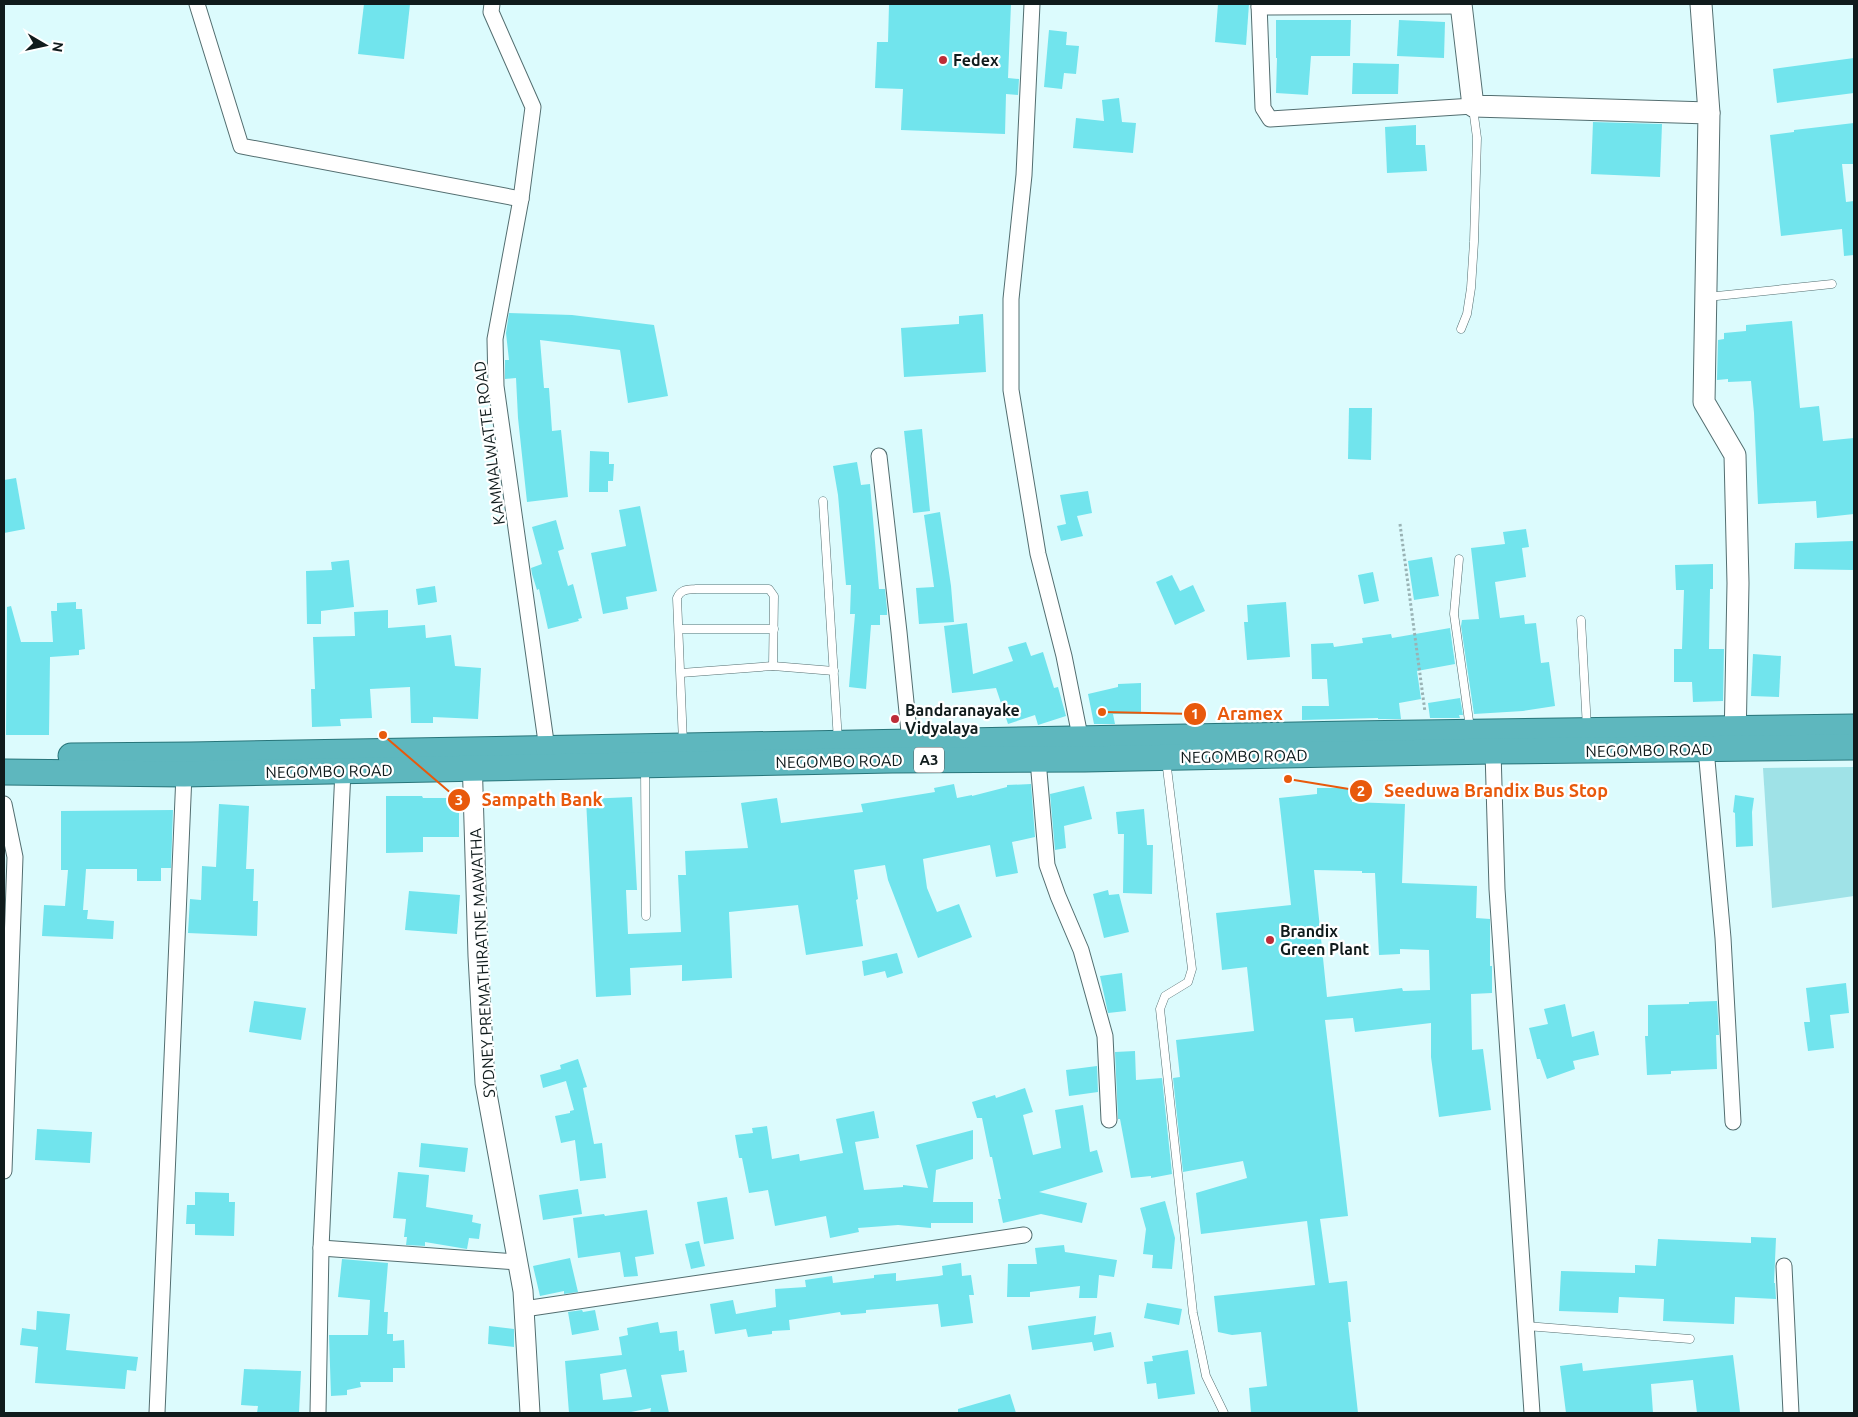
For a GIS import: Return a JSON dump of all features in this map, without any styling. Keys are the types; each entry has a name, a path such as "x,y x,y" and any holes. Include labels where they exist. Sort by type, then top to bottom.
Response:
{"highway":[{"name":"NEGOMBO ROAD","path":"4,756 200,755 472,759 548,758 683,746 910,742 1083,749 1166,758 1706,749 1735,739 1854,727"},
{"name":"NEGOMBO ROAD","path":"548,758 644,765 882,760 1038,760 1083,749 1428,733 1587,731 1854,748"},
{"name":"NEGOMBO ROAD","path":"4,772 184,774 343,770 472,759"}],"main road":[{"path":"1701,4 1709,113 1704,402 1735,455 1738,583 1735,739"},
{"path":"1461,5 1473,106 1709,113"}],"street":[{"path":"197,4 241,146 521,200"},
{"name":"KAMMALWATTE ROAD","path":"492,4 491,12 533,107 521,200 495,339 496,386 548,758"},
{"path":"1032,4 1024,175 1010,299 1011,390 1038,554 1064,656 1083,749"},
{"path":"1461,5 1259,5 1263,108 1270,119 1473,106"},
{"path":"878,456 910,742"},
{"path":"1706,749 1723,938 1733,1122"},
{"path":"1493,752 1496,889 1532,1413"},
{"name":"SYDNEY PREMATHIRATNE MAWATHA","path":"472,759 478,956 485,1083 523,1291 530,1413"},
{"path":"1038,760 1047,865 1081,950 1105,1036 1109,1120"},
{"path":"318,1413 321,1248 343,770"},
{"path":"157,1413 184,774"},
{"path":"4,804 15,858 4,1171"},
{"path":"524,1309 1024,1235"},
{"path":"321,1248 518,1262"},
{"path":"1784,1266 1791,1413"}],"lane":[{"path":"1461,329 1471,288 1474,242 1477,138 1473,106"},
{"path":"1706,297 1832,284"},
{"path":"823,501 838,743"},
{"path":"1460,559 1454,614 1470,733"},
{"path":"683,746 677,598 679,593 684,590 770,588 774,596 773,666"},
{"path":"1582,620 1587,731"},
{"path":"678,629 774,629"},
{"path":"681,673 773,666 834,671"},
{"path":"1166,758 1192,970 1188,982 1165,996 1160,1009 1193,1312 1206,1376 1224,1413"},
{"path":"644,765 646,916"},
{"path":"1526,1326 1690,1339"}],"path":[{"path":"1400,524 1428,733"}],"shaded area":[{"path":"1854,767 1854,896 1772,908 1763,768"}],"building":[{"path":"364,4 410,4 404,59 358,54"},
{"name":"Fedex","path":"889,4 1011,4 1008,78 1019,79 1018,95 1006,94 1005,134 901,130 903,89 875,88 877,42 888,42"},
{"path":"1218,4 1249,4 1246,45 1215,42"},
{"path":"1276,20 1351,20 1350,56 1311,56 1308,95 1276,93"},
{"path":"1399,20 1445,22 1444,58 1397,56"},
{"path":"1049,30 1067,32 1066,45 1079,46 1076,74 1064,73 1062,89 1044,87"},
{"path":"1854,58 1854,93 1777,103 1773,69"},
{"path":"1353,63 1399,64 1398,94 1352,94"},
{"path":"1119,98 1122,122 1136,123 1133,153 1073,148 1076,118 1104,121 1102,100"},
{"path":"1593,122 1662,124 1660,177 1591,174"},
{"path":"1854,123 1854,164 1842,164 1846,202 1854,201 1854,255 1844,256 1842,229 1781,236 1770,135 1794,132 1794,130"},
{"path":"1416,125 1416,145 1425,145 1427,171 1387,173 1385,127"},
{"path":"509,313 572,315 654,325 668,396 628,403 620,350 540,340 544,388 549,388 552,431 561,430 568,497 527,502 518,418 516,378 505,379 505,360 509,360 506,333"},
{"path":"983,314 986,372 904,377 901,328 959,324 959,316"},
{"path":"1792,321 1800,408 1819,406 1823,441 1854,438 1854,514 1817,518 1816,501 1758,504 1751,381 1728,382 1728,379 1717,380 1718,340 1724,339 1724,333 1746,331 1746,325"},
{"path":"1349,408 1372,408 1371,460 1348,459"},
{"path":"922,429 930,511 913,513 904,431"},
{"path":"590,451 609,452 609,464 614,464 613,481 608,481 608,492 589,492"},
{"path":"857,462 861,485 870,484 879,589 885,589 887,609 887,615 880,615 880,625 871,625 866,689 849,687 855,614 850,614 851,585 846,585 838,495 833,466"},
{"path":"16,478 25,529 4,533 4,480"},
{"path":"1088,491 1092,513 1077,516 1083,536 1061,541 1057,526 1066,524 1060,495"},
{"path":"640,506 657,591 626,597 628,609 603,614 591,553 626,546 619,510"},
{"path":"940,512 951,586 954,622 919,624 916,588 934,587 924,515"},
{"path":"556,520 564,549 558,551 568,586 573,584 582,618 578,619 579,621 548,629 539,589 537,590 531,568 542,564 532,527"},
{"path":"1526,529 1529,547 1522,548 1526,577 1495,582 1500,618 1524,615 1525,624 1536,623 1541,663 1549,662 1555,706 1523,711 1474,714 1461,626 1462,620 1479,619 1471,548 1505,544 1503,532"},
{"path":"1854,541 1854,570 1794,569 1795,543"},
{"path":"1432,557 1439,596 1414,600 1408,561"},
{"path":"349,560 354,607 321,611 321,624 307,624 306,571 332,570 331,562"},
{"path":"1713,564 1713,589 1710,589 1709,649 1724,649 1723,701 1693,702 1692,682 1674,682 1674,649 1682,649 1684,590 1676,590 1675,565"},
{"path":"1373,572 1379,601 1364,604 1358,575"},
{"path":"1172,575 1180,591 1193,585 1205,611 1175,625 1156,582"},
{"path":"435,586 437,602 418,605 416,589"},
{"path":"76,602 76,609 82,609 85,649 79,650 79,655 50,657 49,735 6,735 7,607 11,606 21,642 53,642 51,611 57,611 57,603"},
{"path":"1286,602 1290,657 1247,660 1244,622 1248,622 1247,605"},
{"path":"388,610 388,628 425,625 426,638 451,635 455,666 481,668 478,719 433,717 433,723 411,723 410,687 370,689 372,718 340,719 341,726 312,727 311,689 315,689 313,637 355,636 354,612"},
{"path":"967,623 973,674 1013,661 1008,647 1026,642 1031,656 1043,652 1054,688 1058,687 1066,716 1038,725 1035,715 1008,724 996,688 952,693 944,626"},
{"path":"1450,628 1455,664 1417,671 1421,699 1399,703 1401,719 1302,720 1302,706 1329,706 1327,679 1312,679 1311,644 1333,643 1334,647 1363,643 1362,638 1391,634 1392,638"},
{"path":"1753,654 1781,656 1779,697 1751,696"},
{"path":"1141,683 1141,714 1113,714 1115,724 1094,724 1088,694 1118,687 1118,684"},
{"path":"1460,698 1463,715 1459,715 1460,718 1430,718 1428,703"},
{"path":"954,784 957,798 1007,787 1007,785 1031,784 1035,837 1012,842 1018,873 996,877 990,845 923,859 927,888 937,912 959,904 972,937 918,958 888,880 885,865 854,870 858,899 856,900 863,946 806,955 798,905 729,912 732,978 682,981 682,965 630,968 631,995 596,997 586,799 632,797 637,890 626,890 628,934 681,932 678,875 686,875 685,851 748,848 741,803 777,798 781,823 863,812 861,804 935,792 934,788"},
{"path":"1084,786 1092,819 1064,826 1066,848 1055,850 1050,794"},
{"path":"1317,788 1353,788 1352,802 1405,804 1402,883 1477,886 1476,918 1490,919 1492,993 1471,994 1472,1050 1483,1049 1491,1110 1439,1117 1431,1057 1431,1023 1355,1032 1353,1018 1325,1020 1348,1216 1320,1219 1329,1283 1347,1281 1351,1322 1348,1322 1358,1413 1251,1413 1249,1388 1267,1386 1261,1332 1232,1335 1218,1332 1214,1296 1315,1285 1307,1221 1201,1234 1196,1193 1247,1178 1243,1161 1183,1172 1173,1078 1180,1077 1176,1040 1254,1031 1247,967 1222,970 1216,913 1291,905 1279,798 1317,794","holes":["1314,870 1362,871 1362,873 1375,873 1379,955 1400,954 1400,949 1429,950 1430,990 1403,991 1402,988 1327,997"]},
{"path":"1735,795 1754,798 1752,812 1753,846 1736,847 1735,813 1733,812"},
{"path":"386,796 459,798 459,837 423,837 423,852 386,853"},
{"path":"219,804 249,806 246,869 254,869 253,901 258,901 257,936 188,933 190,899 201,900 202,866 216,867"},
{"path":"1144,809 1147,845 1153,845 1152,894 1123,893 1124,834 1118,834 1116,812"},
{"path":"173,810 171,868 161,868 161,881 137,881 137,869 86,869 83,910 88,910 87,919 114,921 113,939 42,936 44,905 65,906 68,870 61,870 61,811"},
{"path":"1108,890 1109,895 1119,894 1129,932 1104,938 1093,894"},
{"path":"409,891 460,895 457,934 405,930"},
{"path":"897,953 903,973 887,978 885,971 864,976 862,961"},
{"path":"1122,973 1126,1011 1108,1013 1100,976"},
{"path":"1846,983 1849,1013 1830,1015 1834,1048 1808,1051 1804,1022 1810,1022 1806,988"},
{"path":"254,1001 306,1008 301,1040 249,1032"},
{"path":"1717,1001 1719,1035 1716,1035 1717,1069 1671,1071 1671,1074 1647,1075 1645,1036 1648,1036 1648,1005"},
{"path":"1565,1004 1572,1037 1594,1031 1599,1055 1573,1061 1575,1069 1547,1079 1540,1059 1537,1059 1529,1028 1548,1024 1544,1009"},
{"path":"1135,1051 1136,1080 1162,1078 1172,1174 1151,1178 1151,1176 1131,1178 1120,1119 1118,1119 1115,1052"},
{"path":"578,1059 587,1087 583,1088 594,1144 602,1143 606,1178 580,1181 575,1140 561,1143 555,1116 570,1113 570,1111 574,1110 566,1081 543,1088 540,1075 561,1069 560,1065"},
{"path":"1097,1066 1098,1092 1069,1096 1066,1070"},
{"path":"1025,1088 1033,1112 1023,1115 1033,1155 1061,1148 1055,1110 1083,1105 1090,1152 1097,1150 1103,1172 1039,1192 1087,1203 1082,1223 1041,1214 1003,1223 998,1199 1001,1199 992,1157 990,1157 982,1118 977,1118 972,1102 995,1095 996,1098"},
{"path":"874,1111 879,1138 855,1142 864,1190 903,1187 903,1185 928,1188 916,1145 973,1130 973,1159 936,1170 933,1202 973,1202 973,1223 931,1223 931,1228 898,1225 858,1228 859,1232 830,1238 826,1216 775,1226 768,1190 749,1193 742,1158 739,1158 735,1135 753,1133 752,1128 767,1126 772,1159 799,1154 800,1161 843,1153 836,1119"},
{"path":"37,1129 92,1132 90,1163 35,1160"},
{"path":"421,1143 468,1148 465,1172 419,1167"},
{"path":"398,1172 429,1175 426,1207 473,1215 472,1222 481,1224 479,1239 469,1238 467,1249 425,1242 425,1246 406,1245 407,1237 404,1237 406,1219 393,1218"},
{"path":"578,1189 582,1214 543,1220 539,1195"},
{"path":"195,1192 229,1193 229,1202 235,1202 234,1236 195,1235 195,1224 186,1224 187,1205 195,1205"},
{"path":"727,1197 734,1239 704,1244 697,1202"},
{"path":"1165,1201 1175,1238 1172,1269 1152,1268 1153,1255 1143,1254 1146,1229 1140,1208"},
{"path":"647,1210 654,1254 635,1257 638,1276 624,1277 620,1252 578,1258 573,1218"},
{"path":"1751,1237 1776,1238 1774,1283 1776,1299 1735,1297 1734,1324 1663,1321 1664,1299 1619,1297 1618,1313 1559,1311 1561,1271 1635,1273 1635,1265 1656,1266 1658,1239 1751,1243"},
{"path":"699,1241 705,1266 691,1269 685,1244"},
{"path":"1064,1245 1065,1252 1117,1260 1114,1277 1099,1275 1097,1298 1079,1298 1080,1286 1030,1292 1030,1297 1007,1297 1008,1264 1037,1264 1035,1248"},
{"path":"570,1258 578,1292 564,1294 564,1291 540,1296 533,1266"},
{"path":"342,1259 388,1263 384,1312 388,1312 387,1334 393,1334 393,1341 404,1340 405,1368 393,1368 393,1382 360,1382 361,1387 347,1390 347,1395 331,1396 329,1335 368,1335 370,1300 338,1297"},
{"path":"961,1263 962,1276 971,1275 974,1295 969,1295 973,1323 941,1327 938,1304 866,1310 866,1313 841,1315 840,1312 789,1320 790,1330 772,1331 772,1334 748,1337 746,1329 715,1334 710,1304 733,1300 736,1314 776,1307 775,1289 806,1287 805,1280 832,1276 833,1283 896,1273 896,1281 943,1275 942,1266"},
{"path":"1147,1303 1182,1309 1179,1325 1144,1318"},
{"path":"582,1310 583,1312 595,1310 599,1330 572,1335 568,1312"},
{"path":"37,1311 70,1314 66,1350 138,1357 136,1371 127,1370 125,1389 35,1383 38,1347 20,1345 22,1328 36,1330"},
{"path":"1096,1316 1094,1335 1111,1332 1114,1347 1094,1351 1092,1342 1032,1350 1028,1326"},
{"path":"658,1322 660,1333 677,1331 679,1351 684,1350 687,1372 661,1375 669,1413 650,1413 651,1408 626,1413 569,1413 565,1361 622,1355 619,1337 628,1335 627,1328","holes":["626,1369 632,1397 603,1400 600,1374"]},
{"path":"489,1326 514,1329 514,1347 488,1344"},
{"path":"1188,1350 1195,1394 1158,1399 1156,1383 1147,1384 1144,1362 1153,1361 1152,1356"},
{"path":"1733,1355 1740,1412 1697,1413 1693,1380 1651,1384 1653,1413 1566,1413 1560,1366 1582,1363 1583,1371"},
{"path":"244,1369 301,1371 299,1413 257,1413 258,1406 241,1405"},
{"path":"1010,1394 1016,1413 958,1413 958,1409"}],"place":[{"name":"Fedex","path":"943,60"},
{"name":"Aramex","path":"1102,712"},
{"name":"Bandaranayake Vidyalaya","path":"895,719"},
{"name":"Sampath Bank","path":"383,735"},
{"name":"Seeduwa Brandix Bus Stop","path":"1288,779"},
{"name":"Brandix Green Plant","path":"1270,940"}]}
